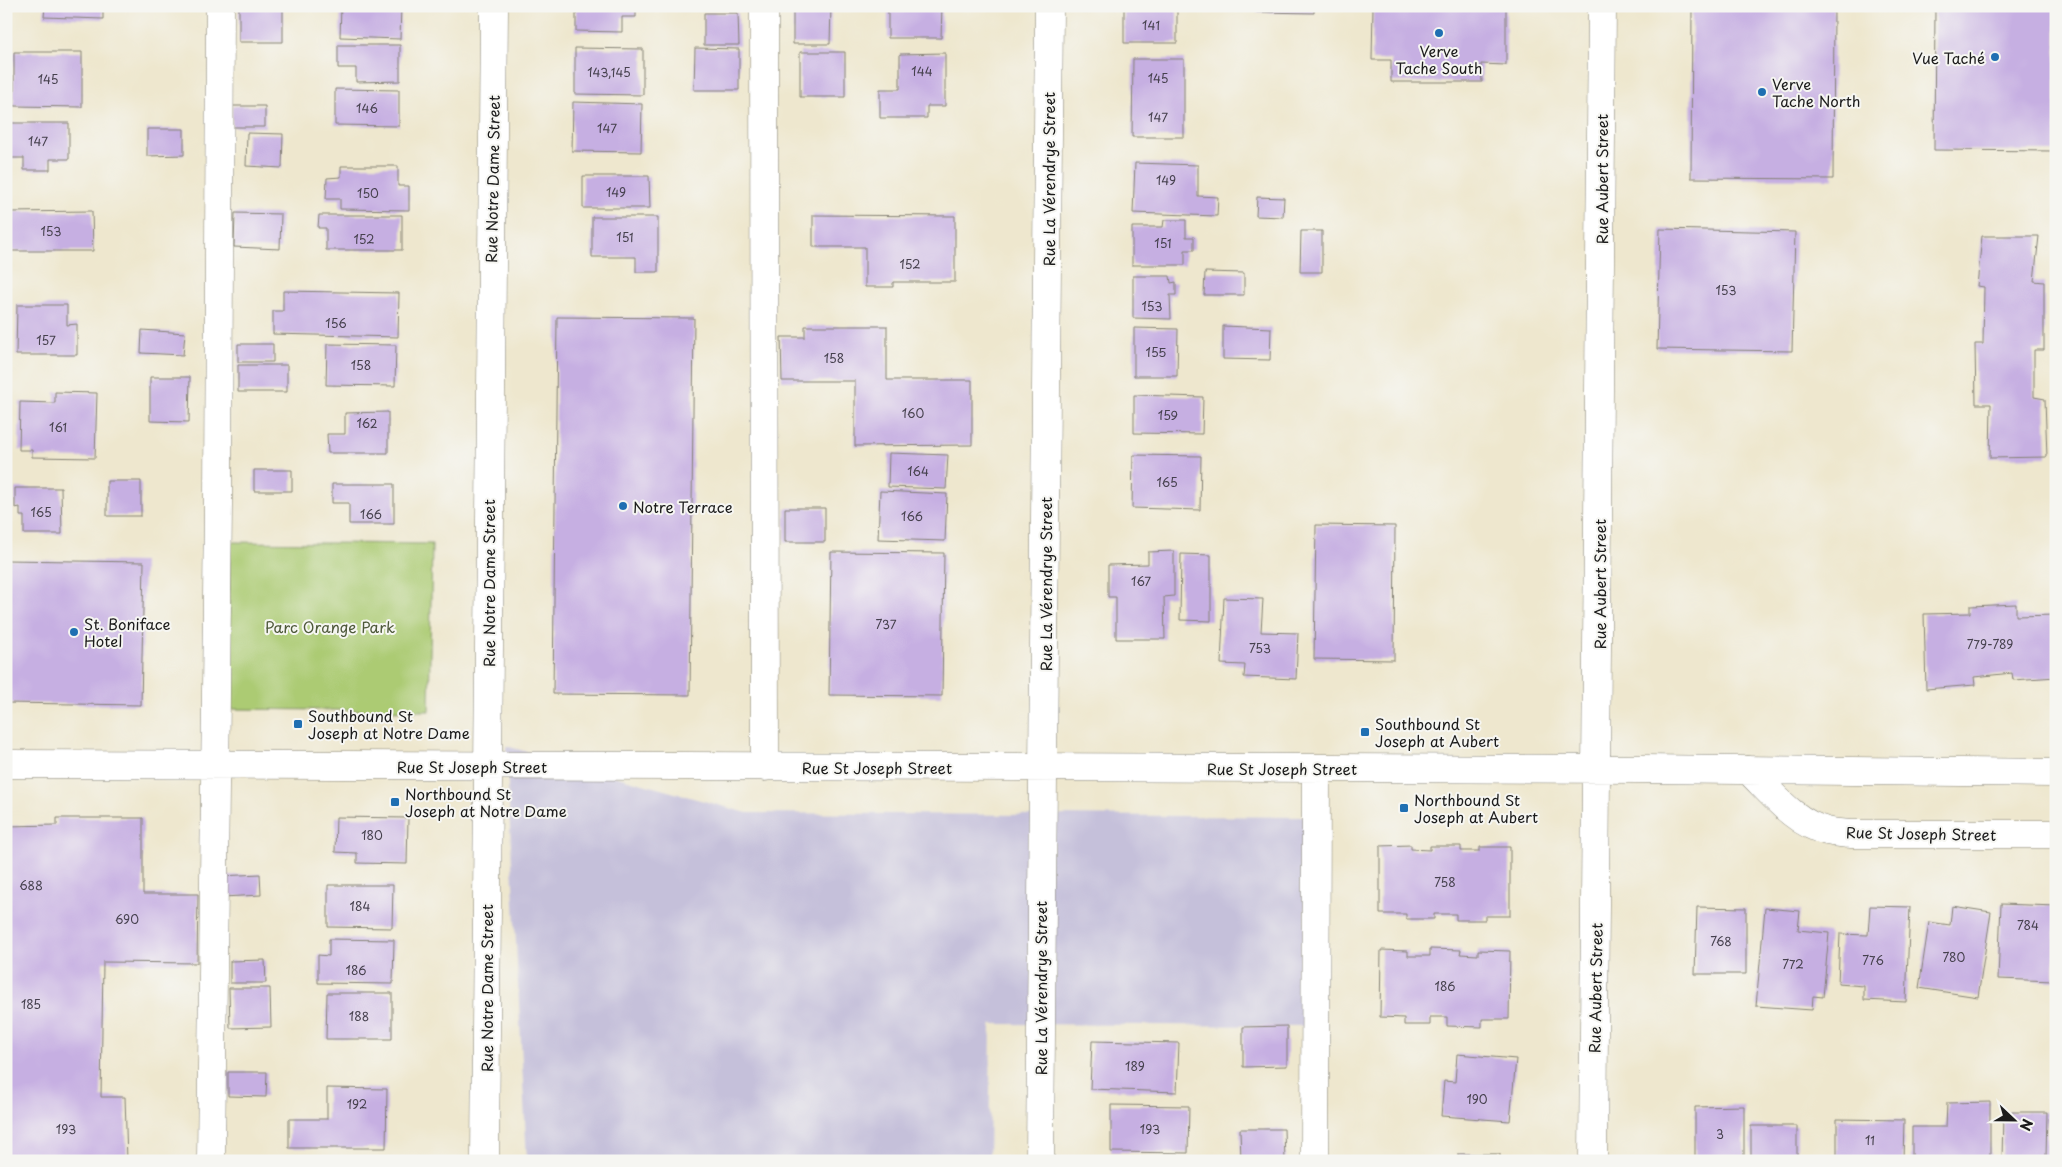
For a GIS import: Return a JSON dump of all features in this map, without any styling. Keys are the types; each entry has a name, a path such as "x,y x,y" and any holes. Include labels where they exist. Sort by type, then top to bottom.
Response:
{"street":[{"path":"211,1161 218,505 220,6"},
{"name":"Rue Notre Dame Street","path":"485,1161 494,6"},
{"path":"764,6 765,767"},
{"name":"Rue La Vérendrye Street","path":"1040,1161 1042,767 1045,712 1049,6"},
{"name":"Rue Aubert Street","path":"1593,1161 1602,6"},
{"name":"Rue St Joseph Street","path":"6,764 1316,768 2056,773"},
{"path":"1315,1161 1316,768"},
{"name":"Rue St Joseph Street","path":"1748,770 1796,816 1811,825 1827,831 1850,834 2056,834"}],"shaded area":[{"path":"506,746 747,813 1306,817 1304,1026 991,1024 989,1161 527,1161"}],"green space":[{"name":"Parc Orange Park","path":"230,542 432,544 429,711 228,709"}],"building":[{"path":"45,6 103,6 103,19 44,17"},
{"path":"239,6 283,6 283,42 239,42"},
{"path":"341,6 401,6 400,39 340,37"},
{"path":"576,6 636,6 636,17 622,17 622,32 576,31"},
{"path":"793,6 831,6 830,44 793,44"},
{"path":"888,6 942,6 941,38 888,38"},
{"path":"1124,6 1177,6 1177,43 1124,43"},
{"path":"1258,6 1314,6 1314,13 1257,12"},
{"name":"Verve Tache South","path":"1373,6 1506,6 1506,65 1481,64 1482,82 1391,82 1391,60 1372,60"},
{"name":"Verve Tache North","path":"1692,6 1834,6 1833,179 1691,178"},
{"name":"Vue Taché","path":"1935,6 2056,6 2055,151 1934,150"},
{"path":"704,13 738,13 739,45 704,45"},
{"path":"338,45 400,45 400,81 356,82 356,68 338,68"},
{"path":"575,48 643,49 643,95 575,94"},
{"path":"695,48 739,49 739,90 694,90"},
{"path":"14,52 82,52 82,107 14,106"},
{"path":"800,52 845,52 845,97 800,97"},
{"path":"945,53 945,106 927,106 927,118 880,118 880,89 900,89 900,54"},
{"path":"1133,59 1184,59 1184,137 1132,137"},
{"path":"335,89 399,90 399,126 335,125"},
{"path":"573,102 642,104 641,152 572,151"},
{"path":"232,106 265,106 265,127 232,127"},
{"path":"8,123 69,123 69,159 50,159 50,170 24,170 24,158 8,158"},
{"path":"147,129 184,129 184,155 147,156"},
{"path":"247,133 283,134 282,168 246,166"},
{"path":"1135,163 1198,165 1198,196 1218,197 1217,216 1133,213"},
{"path":"341,166 398,166 398,186 409,186 409,210 340,209 340,199 326,199 327,178 341,177"},
{"path":"583,176 649,176 650,208 583,208"},
{"path":"1257,197 1284,198 1283,217 1256,216"},
{"path":"92,211 93,251 10,251 10,212"},
{"path":"235,213 281,214 280,249 234,247"},
{"path":"319,215 402,215 402,250 326,250 326,228 318,228"},
{"path":"813,215 955,216 955,282 893,282 893,287 865,287 865,247 813,247"},
{"path":"592,217 658,217 658,272 636,272 636,257 592,257"},
{"path":"1164,220 1186,220 1186,237 1194,237 1194,250 1185,250 1185,265 1132,265 1132,227 1163,227"},
{"path":"1660,229 1795,232 1792,351 1657,349"},
{"path":"1301,231 1322,231 1322,272 1300,272"},
{"path":"1982,236 2039,236 2034,281 2044,282 2044,350 2034,350 2034,397 2045,399 2047,457 1990,458 1991,404 1976,404 1975,344 1983,344 1984,287 1977,286"},
{"path":"1205,272 1244,273 1244,295 1204,295"},
{"path":"1133,276 1170,276 1171,283 1176,282 1176,295 1170,295 1171,319 1133,318"},
{"path":"283,291 399,293 398,337 273,334 273,311 283,311"},
{"path":"17,305 67,305 67,325 77,324 77,355 16,355"},
{"name":"Notre Terrace","path":"557,317 694,318 690,695 553,694"},
{"path":"805,326 887,326 887,380 972,380 972,445 855,446 855,381 782,381 781,337 805,337"},
{"path":"1223,326 1271,328 1270,360 1223,359"},
{"path":"1134,328 1178,329 1177,376 1134,376"},
{"path":"142,330 185,333 183,355 141,353"},
{"path":"238,344 273,344 273,362 238,362"},
{"path":"327,344 396,345 395,386 326,385"},
{"path":"238,365 287,365 287,392 238,392"},
{"path":"150,377 190,377 189,422 150,421"},
{"path":"55,392 97,393 95,458 32,457 32,450 19,450 20,402 55,403"},
{"path":"1134,395 1203,397 1202,434 1134,433"},
{"path":"388,412 388,453 328,453 327,434 345,434 345,413"},
{"path":"889,453 948,455 946,489 888,487"},
{"path":"1133,455 1201,456 1200,510 1132,508"},
{"path":"254,470 292,470 292,491 254,491"},
{"path":"107,481 141,481 141,516 107,516"},
{"path":"332,484 394,484 394,524 349,524 349,503 332,503"},
{"path":"15,488 61,488 62,534 24,534 24,516 20,516 20,507 15,508"},
{"path":"880,491 947,494 945,541 878,539"},
{"path":"785,508 825,508 825,542 785,542"},
{"path":"1316,525 1395,526 1394,660 1314,659"},
{"path":"1174,551 1174,596 1164,597 1165,639 1116,639 1116,597 1108,597 1108,565 1148,564 1148,552"},
{"path":"831,552 944,553 942,696 829,695"},
{"path":"1181,554 1211,555 1211,621 1180,620"},
{"name":"St. Boniface Hotel","path":"6,560 144,562 141,705 6,703"},
{"path":"1224,598 1263,599 1261,632 1298,633 1296,679 1244,677 1245,665 1221,664"},
{"path":"2016,604 2016,616 2056,615 2056,677 2013,680 2012,673 1974,677 1975,685 1926,689 1924,614 1970,613 1970,606"},
{"path":"336,817 408,818 407,864 357,863 357,853 335,852"},
{"path":"57,818 143,818 143,894 198,894 197,963 103,962 101,1097 125,1097 127,1161 6,1161 6,826 57,825"},
{"path":"1411,845 1411,849 1430,850 1430,846 1461,846 1461,851 1480,851 1480,847 1510,847 1510,916 1485,916 1485,920 1456,920 1456,914 1434,914 1434,919 1406,919 1406,914 1380,914 1380,846"},
{"path":"260,874 261,895 222,897 221,876"},
{"path":"328,885 393,885 392,928 328,927"},
{"path":"2001,904 2056,906 2054,981 1998,979"},
{"path":"1870,906 1910,907 1906,1002 1864,1000 1864,986 1838,984 1840,934 1868,935"},
{"path":"1952,906 1991,912 1978,997 1919,988 1929,922 1950,925"},
{"path":"1697,907 1746,908 1746,974 1695,974"},
{"path":"1765,908 1800,911 1798,930 1829,933 1823,997 1813,996 1812,1010 1756,1006"},
{"path":"329,939 394,940 393,984 318,983 318,955 329,956"},
{"path":"1430,949 1461,950 1460,954 1478,955 1478,950 1510,951 1509,1019 1482,1019 1482,1027 1447,1026 1447,1017 1430,1017 1430,1025 1404,1025 1404,1018 1380,1017 1381,950 1408,951 1408,956 1430,956"},
{"path":"265,960 266,983 230,983 230,961"},
{"path":"229,988 270,988 271,1027 230,1028"},
{"path":"327,993 392,993 392,1039 326,1039"},
{"path":"1287,1026 1287,1066 1243,1067 1243,1027"},
{"path":"1092,1041 1179,1043 1177,1092 1090,1089"},
{"path":"1457,1054 1516,1059 1510,1121 1441,1116 1444,1081 1455,1082"},
{"path":"228,1072 267,1072 266,1097 228,1096"},
{"path":"327,1088 387,1089 386,1148 289,1148 289,1119 327,1119"},
{"path":"1990,1102 1990,1161 1912,1161 1912,1127 1946,1127 1947,1103"},
{"path":"1111,1105 1189,1106 1188,1153 1111,1152"},
{"path":"1744,1106 1744,1161 1695,1161 1695,1107"},
{"path":"2003,1112 2047,1112 2046,1158 2056,1158 2056,1161 2002,1161"},
{"path":"1837,1119 1904,1120 1903,1161 1837,1161"},
{"path":"1751,1126 1797,1126 1797,1161 1751,1161"},
{"path":"1240,1129 1284,1129 1285,1161 1241,1161"},
{"path":"1458,1154 1500,1154 1500,1161 1458,1161"}],"place":[{"name":"Verve Tache South","path":"1439,33"},
{"name":"Vue Taché","path":"1995,57"},
{"name":"Verve Tache North","path":"1762,92"},
{"name":"Notre Terrace","path":"623,506"},
{"name":"St. Boniface Hotel","path":"74,632"},
{"name":"Southbound St Joseph at Notre Dame","path":"298,724"},
{"name":"Southbound St Joseph at Aubert","path":"1365,732"},
{"name":"Northbound St Joseph at Notre Dame","path":"395,802"},
{"name":"Northbound St Joseph at Aubert","path":"1404,808"}]}
